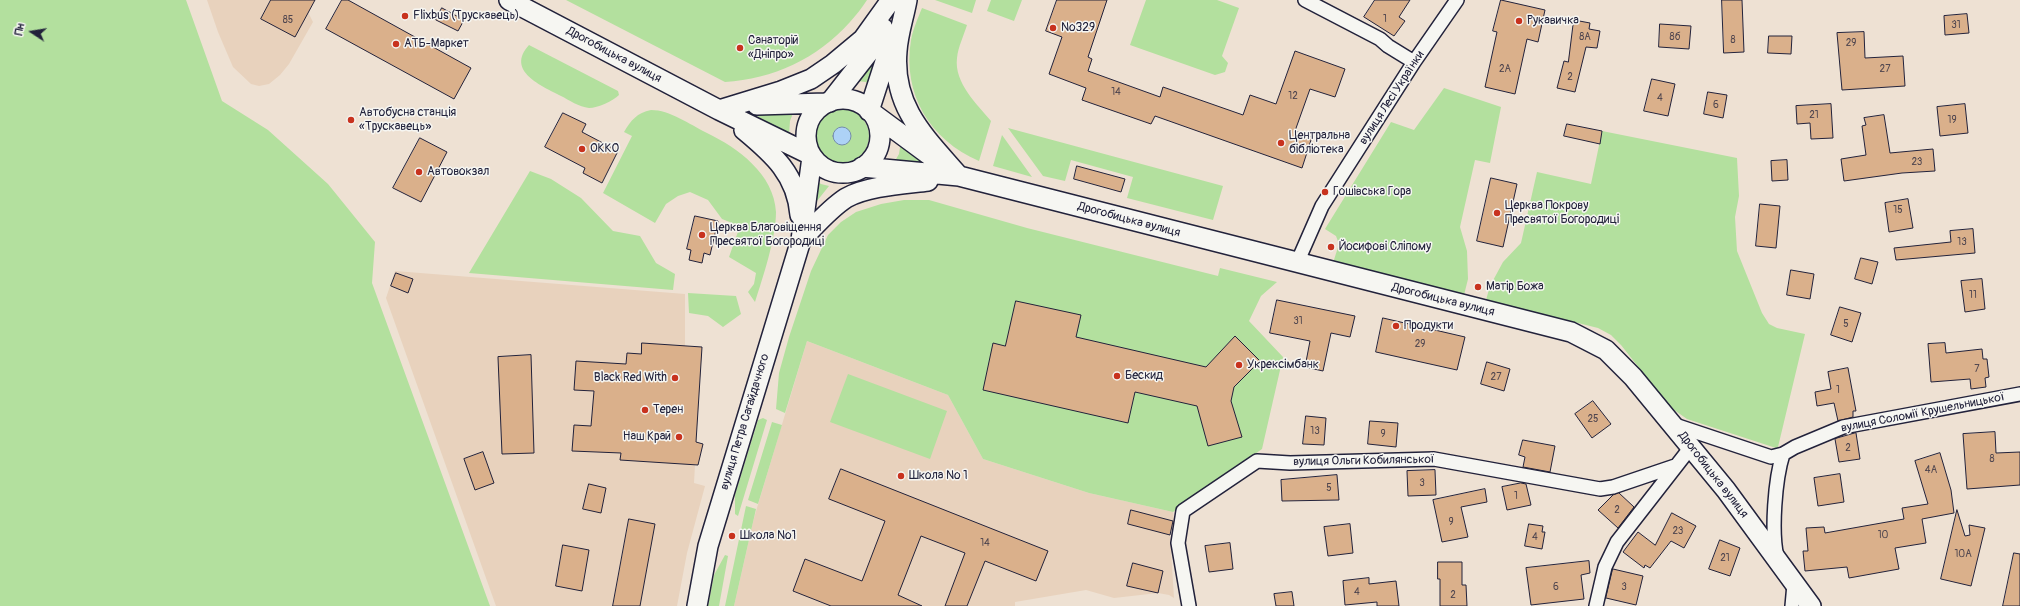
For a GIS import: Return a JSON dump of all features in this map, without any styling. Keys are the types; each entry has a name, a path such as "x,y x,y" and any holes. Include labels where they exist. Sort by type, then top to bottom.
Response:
{"street":[{"name":"Дрогобицька вулиця","path":"509,0 719,110"},
{"path":"719,110 782,91 811,79 834,64 863,39 891,0"},
{"path":"801,240 812,156 807,144 806,132 809,121 816,111 828,103 873,47 898,0"},
{"path":"870,112 904,0"},
{"path":"907,0 897,50 896,74 899,92 908,114 918,129 959,176"},
{"path":"1305,0 1380,39 1388,46 1414,62"},
{"name":"вулиця Лесі Українки","path":"1297,263 1322,206 1414,62 1458,0"},
{"path":"719,110 741,105 828,103 851,100 959,176"},
{"path":"719,110 812,156 827,169 840,173 858,169 959,176"},
{"path":"719,110 767,149 784,168 794,185 799,211 801,240"},
{"path":"801,240 858,169 872,159 879,141 879,131 876,121 870,112"},
{"name":"Дрогобицька вулиця","path":"959,176 1571,332 1606,350 1633,377 1726,490 1811,606"},
{"path":"801,240 826,214 847,198 863,192 890,186 959,176"},
{"name":"вулиця Петра Сагайдачного","path":"697,606 705,561 714,525 801,240"},
{"name":"вулиця Соломії Крушельницької","path":"1671,424 1771,457 1783,454 1795,447 1843,427 2020,394"},
{"path":"1596,606 1605,567 1617,542 1691,447"},
{"path":"1778,562 1774,543 1779,468 1783,454"},
{"name":"вулиця Ольги Кобилянської","path":"1189,606 1178,543 1182,511 1257,461 1290,463 1434,459 1600,489 1613,487 1675,466"},
{"path":"1792,606 1794,584"}],"shaded area":[{"path":"207,0 315,0 308,12 313,22 289,64 280,75 269,84 259,86 251,84 233,67 218,32"},
{"path":"395,271 685,294 685,346 702,347 696,442 703,444 698,465 695,465 694,483 705,486 687,553 677,606 496,606 386,298"},
{"name":"Школа № 1","path":"807,341 948,395 983,459 1089,493 1173,512 1174,521 1170,535 1174,598 1169,595 1158,593 1114,598 1086,590 1015,602 1015,606 734,606 754,518"}],"green space":[{"path":"0,0 186,0 222,101 268,130 328,184 375,242 372,283 490,606 0,606"},
{"name":"Санаторій «Дніпро»","path":"566,0 867,0 861,9 837,35 809,56 793,65 760,77 725,82"},
{"path":"935,0 976,0 972,13"},
{"path":"991,0 1022,0 1014,21 987,11"},
{"path":"1146,0 1217,0 1239,8 1222,56 1228,63 1225,72 1215,75 1130,45"},
{"path":"922,8 967,25 957,58 959,76 973,100 991,121 979,161 946,141 923,113 916,96 911,79 909,60 912,36"},
{"path":"529,45 618,91 619,95 605,104 589,108 578,105 536,82 524,70 521,63 523,54"},
{"path":"875,62 873,88 866,82 857,81"},
{"path":"1444,88 1501,107 1490,163 1475,160 1460,227 1467,251 1468,279 1464,295 1333,263 1339,244 1336,236 1325,229 1391,122 1414,130"},
{"path":"795,108 790,121 789,135 747,110"},
{"path":"842,109 852,111 861,117 867,126 869,136 867,146 861,155 852,161 842,163 832,161 823,155 817,146 815,136 817,126 823,117 832,111"},
{"path":"651,110 665,112 672,115 731,146 752,164 769,186 774,198 776,212 774,234 755,302 748,292 754,284 756,273 729,257 740,226 722,219 708,200 690,192 678,196 666,204 655,223 603,193 632,136 624,132 635,118 642,113"},
{"path":"1008,128 1223,186 1213,220 1127,198 1133,177 1071,160 1065,181 1043,176"},
{"path":"1602,131 1737,158 1739,196 1735,217 1737,251 1762,313 1769,324 1777,328 1805,334 1778,447 1776,448 1687,419 1670,407 1621,345 1611,335 1598,328 1486,300 1490,286 1503,262 1521,243 1537,172 1591,184"},
{"path":"1002,135 1032,177 993,166"},
{"path":"901,141 931,167 892,166 899,154"},
{"path":"530,171 551,179 581,198 613,231 640,236 656,263 675,274 673,290 469,273"},
{"path":"814,179 821,184 829,186 813,206"},
{"name":"Бескид","path":"904,200 929,200 1027,228 1218,276 1220,268 1277,282 1261,296 1249,321 1283,357 1262,449 1173,512 1089,493 983,459 948,395 807,341 785,413 776,409 779,373 789,337 811,271 828,235 841,222 856,212 881,204"},
{"path":"688,293 736,296 741,314 723,327 708,316 689,313"},
{"path":"848,374 947,411 930,459 830,422"},
{"path":"763,418 767,420 738,516 735,514 735,495 758,420"},
{"path":"772,422 782,425 758,504 748,500"},
{"path":"746,506 756,509 734,606 725,606"},
{"path":"725,555 728,556 719,606 708,606 714,575"}],"water":[{"path":"838,127 846,127 851,132 849,143 846,145 838,145 833,140 833,132"}],"building":[{"path":"271,0 315,0 295,37 261,19"},
{"path":"342,0 348,0 471,68 454,99 326,29"},
{"path":"1057,0 1107,0 1088,57 1092,59 1088,71 1160,97 1163,87 1243,115 1250,95 1276,104 1295,51 1345,69 1335,97 1310,89 1295,131 1312,137 1302,168 1155,116 1151,124 1082,100 1086,88 1049,74 1062,37 1046,31"},
{"path":"1375,0 1410,0 1399,17 1405,21 1394,36 1364,17"},
{"path":"1501,0 1545,10 1538,42 1527,39 1515,94 1485,87 1497,32 1493,31"},
{"path":"1722,0 1742,0 1744,52 1724,53"},
{"path":"442,8 464,20 458,31 436,20"},
{"path":"1967,14 1969,33 1945,35 1944,16"},
{"path":"1574,20 1590,23 1589,29 1600,31 1597,48 1586,47 1575,92 1557,88 1564,61 1568,62"},
{"path":"1660,24 1691,26 1689,49 1659,47"},
{"path":"1864,32 1865,58 1903,56 1905,86 1842,90 1837,33"},
{"path":"1769,36 1792,36 1791,54 1768,53"},
{"path":"1652,79 1675,84 1668,116 1644,111"},
{"path":"1708,92 1727,95 1723,118 1704,114"},
{"path":"1831,104 1833,138 1811,139 1810,123 1797,124 1796,106"},
{"path":"1965,104 1968,133 1940,136 1937,107"},
{"name":"ОККО","path":"563,113 586,124 582,132 618,151 602,183 583,173 585,168 545,147"},
{"path":"1884,115 1890,153 1933,149 1935,171 1902,173 1844,181 1841,159 1866,155 1862,126 1866,125 1864,118"},
{"path":"1567,124 1602,131 1600,144 1564,136"},
{"name":"Автовокзал","path":"420,138 447,152 421,202 393,188"},
{"path":"1787,160 1788,180 1772,181 1771,161"},
{"path":"1077,166 1125,179 1121,192 1074,179"},
{"name":"Церква Покрову Пресвятої Богородиці","path":"1491,178 1517,184 1503,247 1477,241"},
{"path":"1908,199 1913,228 1889,232 1885,203"},
{"path":"1760,204 1780,206 1776,248 1756,246"},
{"name":"Церква Благовіщення Пресвятої Богородиці","path":"695,216 718,221 710,255 704,253 702,263 689,260 691,250 687,249"},
{"path":"1973,229 1975,253 1896,260 1894,248 1951,242 1950,231"},
{"path":"1861,258 1878,262 1872,284 1855,279"},
{"path":"1791,270 1814,274 1810,299 1787,295"},
{"path":"396,273 413,279 408,293 391,286"},
{"path":"1982,279 1985,309 1965,312 1961,281"},
{"path":"1277,300 1355,316 1350,337 1331,333 1323,371 1305,367 1310,341 1270,333"},
{"path":"1016,301 1081,315 1076,337 1206,367 1235,336 1260,361 1234,387 1231,401 1242,437 1208,446 1197,406 1135,392 1128,423 983,390 993,343 1005,346"},
{"path":"1840,307 1861,313 1852,342 1831,335"},
{"path":"1383,318 1465,337 1457,370 1376,352"},
{"name":"Терен","path":"642,343 702,347 696,442 703,444 698,465 620,460 621,453 572,451 574,425 591,426 594,391 574,390 576,361 626,364 627,353 641,354"},
{"path":"1945,343 1946,353 1982,349 1983,359 1987,359 1989,377 1985,378 1986,387 1971,389 1970,379 1931,382 1928,344"},
{"path":"531,355 534,453 502,454 498,357"},
{"path":"1487,362 1510,369 1504,391 1481,384"},
{"path":"1848,368 1856,411 1853,411 1853,417 1838,421 1834,403 1817,406 1815,392 1831,389 1828,372"},
{"path":"1593,401 1611,424 1592,438 1575,414"},
{"path":"1306,416 1326,418 1324,445 1303,444"},
{"path":"1370,421 1398,423 1396,447 1368,444"},
{"path":"1995,432 1996,453 2020,452 2020,485 1967,489 1963,434"},
{"path":"1856,433 1860,459 1839,462 1835,439"},
{"path":"1523,440 1555,446 1550,472 1523,467 1525,457 1519,455"},
{"path":"483,452 494,483 475,490 464,459"},
{"path":"1940,453 1951,490 1954,513 1922,519 1926,543 1895,548 1899,569 1849,578 1847,567 1805,571 1803,551 1808,551 1806,528 1824,527 1825,533 1904,519 1902,508 1928,504 1915,461"},
{"path":"841,469 1048,551 1036,581 985,561 967,606 945,606 965,553 921,536 898,595 922,606 831,606 793,591 805,559 862,581 885,521 829,499"},
{"path":"1435,470 1436,495 1408,496 1407,471"},
{"path":"1840,474 1844,502 1818,506 1814,478"},
{"path":"1337,475 1339,500 1282,501 1281,480"},
{"path":"1521,483 1526,484 1531,505 1507,510 1502,487"},
{"path":"589,484 606,488 601,513 583,509"},
{"path":"1485,489 1487,502 1461,507 1468,537 1442,542 1433,500"},
{"path":"1619,493 1634,507 1618,528 1598,510 1613,495"},
{"path":"1131,510 1173,521 1170,535 1128,524"},
{"path":"1957,510 1965,536 1970,535 1969,525 1985,528 1971,586 1941,579"},
{"path":"1672,513 1696,526 1684,548 1671,541 1650,568 1645,565 1644,568 1623,552 1638,532 1655,545"},
{"path":"629,519 655,524 640,606 613,606"},
{"path":"1350,524 1353,553 1328,556 1324,527"},
{"path":"1529,524 1543,526 1542,532 1545,532 1542,549 1525,546"},
{"path":"1720,540 1740,548 1730,576 1709,569"},
{"path":"1230,543 1233,569 1209,572 1205,546"},
{"path":"563,545 589,550 582,591 556,586"},
{"path":"2014,553 2020,554 2020,606 2003,606"},
{"path":"1589,561 1590,573 1581,575 1584,599 1531,605 1526,568"},
{"path":"1438,562 1462,562 1462,585 1466,585 1467,606 1440,606 1440,579 1438,579"},
{"path":"1133,563 1163,571 1158,593 1127,586"},
{"path":"1613,569 1643,576 1636,605 1606,598"},
{"path":"1369,578 1369,584 1396,581 1399,606 1377,606 1377,602 1345,605 1343,581"},
{"path":"1292,592 1294,606 1276,606 1274,594"}],"place":[{"name":"Flixbus (Трускавець)","path":"405,16"},
{"name":"Рукавичка","path":"1519,21"},
{"name":"№329","path":"1053,28"},
{"name":"АТБ-Маркет","path":"396,44"},
{"name":"Санаторій «Дніпро»","path":"740,48"},
{"name":"Автобусна станція «Трускавець»","path":"351,120"},
{"name":"Центральна бібліотека","path":"1281,143"},
{"name":"ОККО","path":"582,149"},
{"name":"Автовокзал","path":"419,172"},
{"name":"Гошівська Гора","path":"1325,192"},
{"name":"Церква Покрову Пресвятої Богородиці","path":"1497,213"},
{"name":"Церква Благовіщення Пресвятої Богородиці","path":"702,235"},
{"name":"Йосифові Сліпому","path":"1331,247"},
{"name":"Матір Божа","path":"1478,287"},
{"name":"Продукти","path":"1396,326"},
{"name":"Укрексімбанк","path":"1239,365"},
{"name":"Бескид","path":"1117,376"},
{"name":"Black Red With","path":"675,378"},
{"name":"Терен","path":"645,410"},
{"name":"Наш Край","path":"679,437"},
{"name":"Школа № 1","path":"901,476"},
{"name":"Школа №1","path":"732,536"}]}
